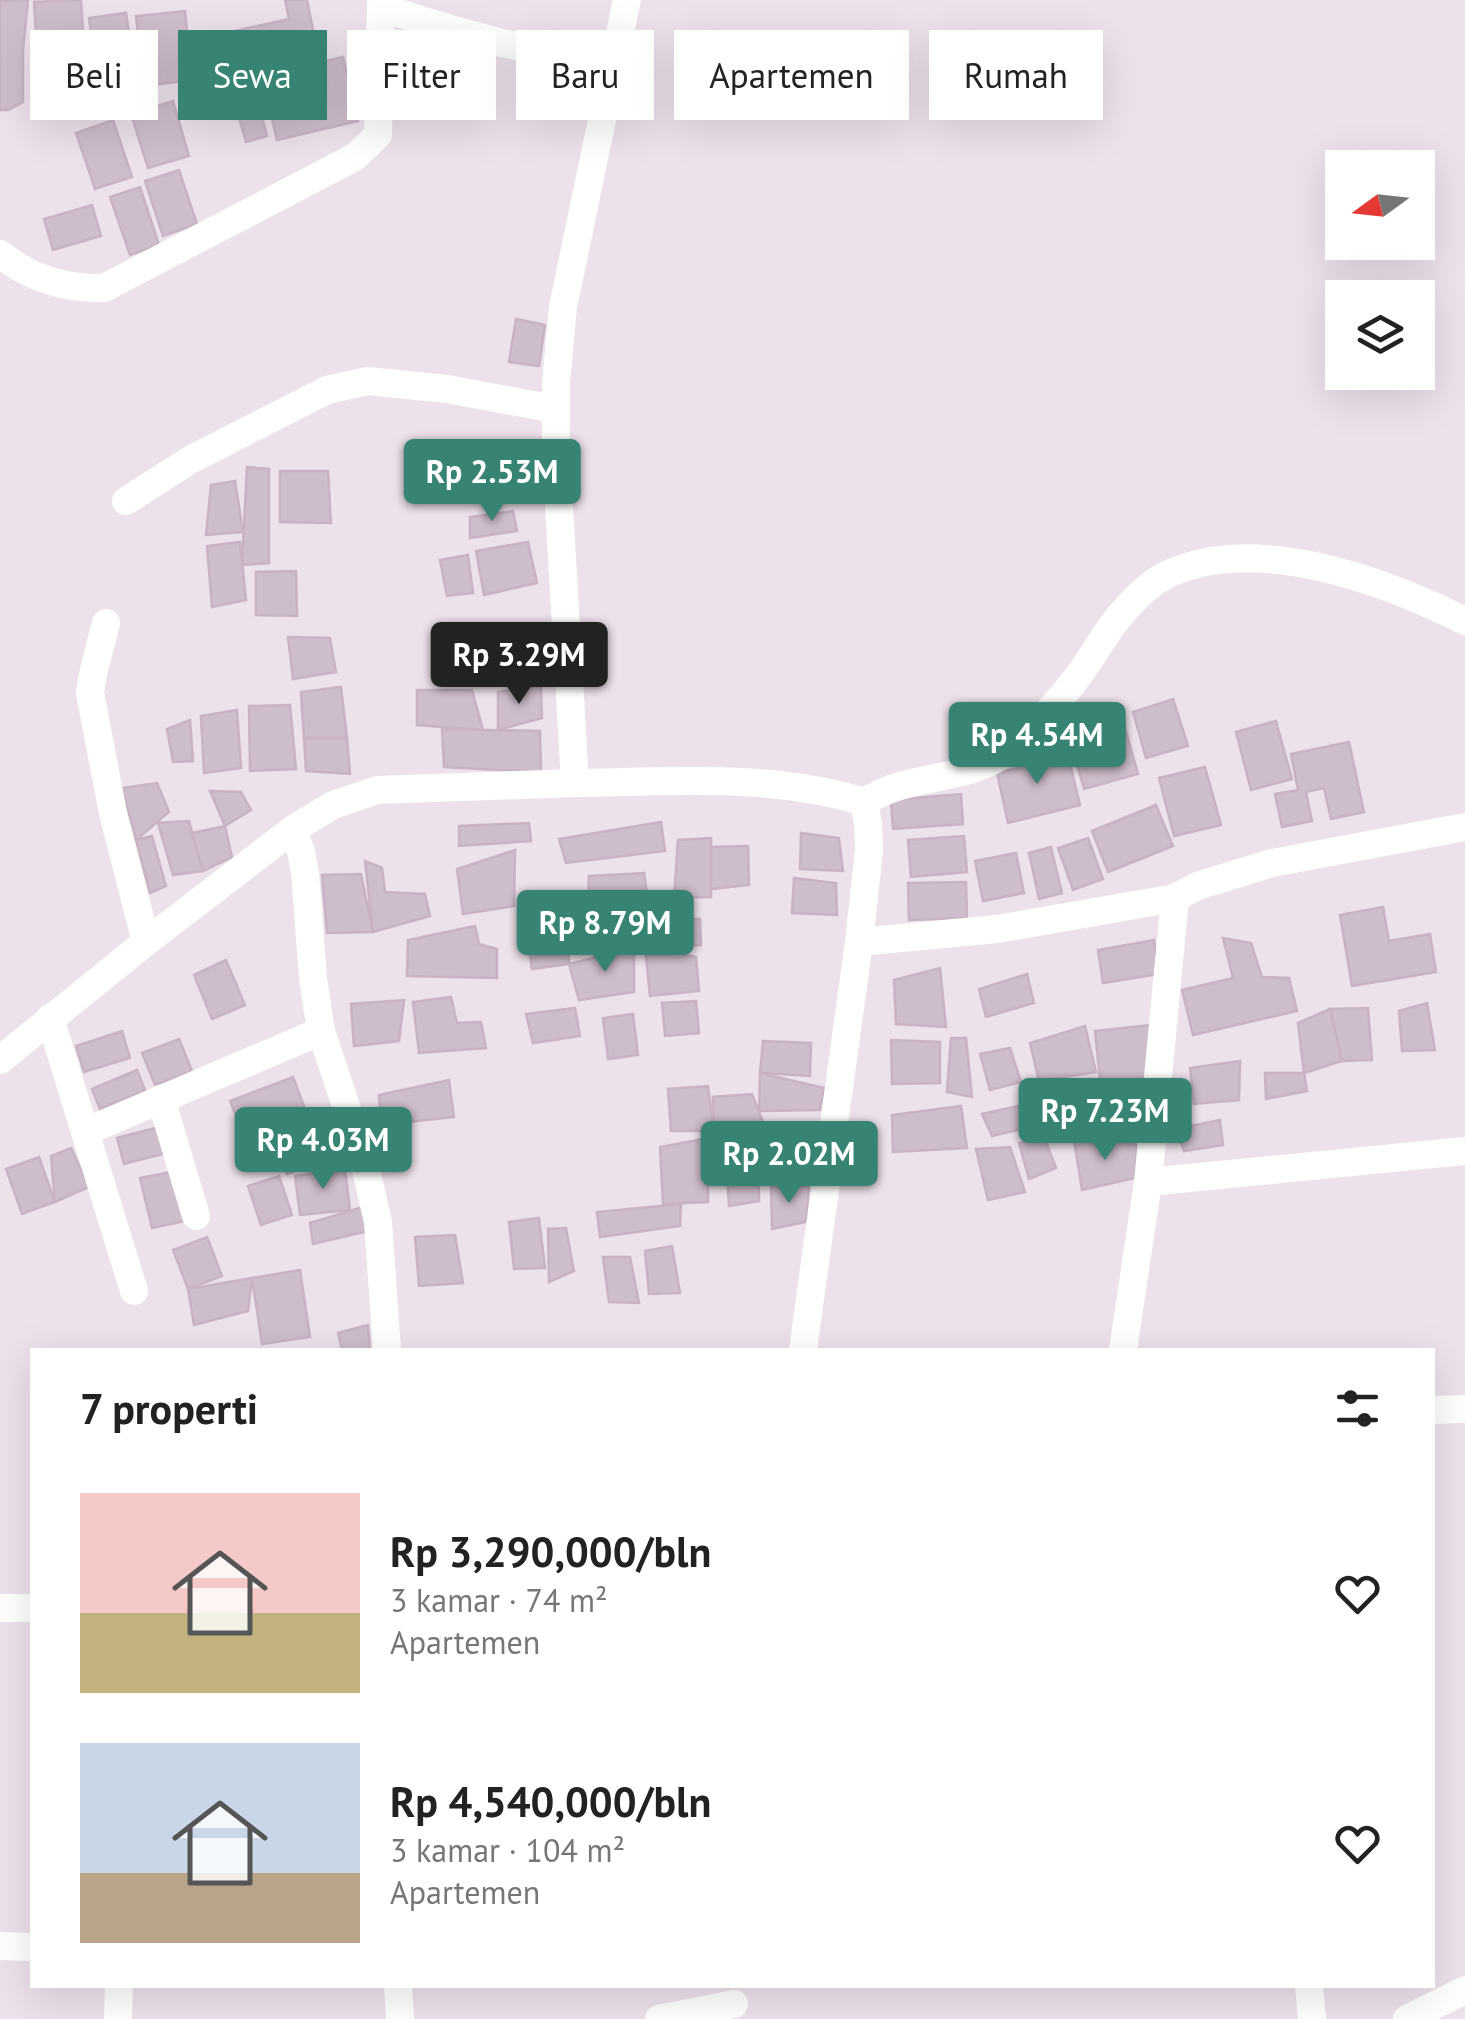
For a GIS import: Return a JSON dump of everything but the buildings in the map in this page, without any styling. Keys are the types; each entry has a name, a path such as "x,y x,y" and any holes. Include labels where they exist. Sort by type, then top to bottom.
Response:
{"street":[{"path":"381,0 392,11 516,46"},
{"path":"0,254 42,280 78,289 104,288 355,156 378,135 381,0"},
{"path":"620,30 627,0"},
{"path":"587,783 556,454 556,383 563,307 601,120"},
{"path":"126,501 190,460 327,390 368,381 556,409"},
{"path":"0,1060 55,1036 146,942 300,851 333,805 376,790 688,781 812,789 864,802 892,788 976,768 1002,756 1042,719 1076,679 1124,610 1157,580 1220,560 1269,559 1355,577 1465,621"},
{"path":"106,622 90,693 113,813 146,942"},
{"path":"802,1348 869,850 864,802"},
{"path":"858,942 997,929 1175,898 1198,886 1272,863 1465,827"},
{"path":"300,851 321,1032 363,1157 378,1222 388,1348"},
{"path":"1123,1348 1148,1182 1175,898"},
{"path":"85,1132 321,1032"},
{"path":"55,1036 134,1291"},
{"path":"161,1099 196,1216"},
{"path":"1148,1182 1465,1151"},
{"path":"1435,1410 1465,1409"},
{"path":"0,1608 30,1608"},
{"path":"0,1946 30,1947"},
{"path":"118,2019 119,1988"},
{"path":"398,1988 400,2019"},
{"path":"1309,1988 1312,2019"},
{"path":"1406,2019 1465,1990"},
{"path":"659,2019 734,2003"}]}
